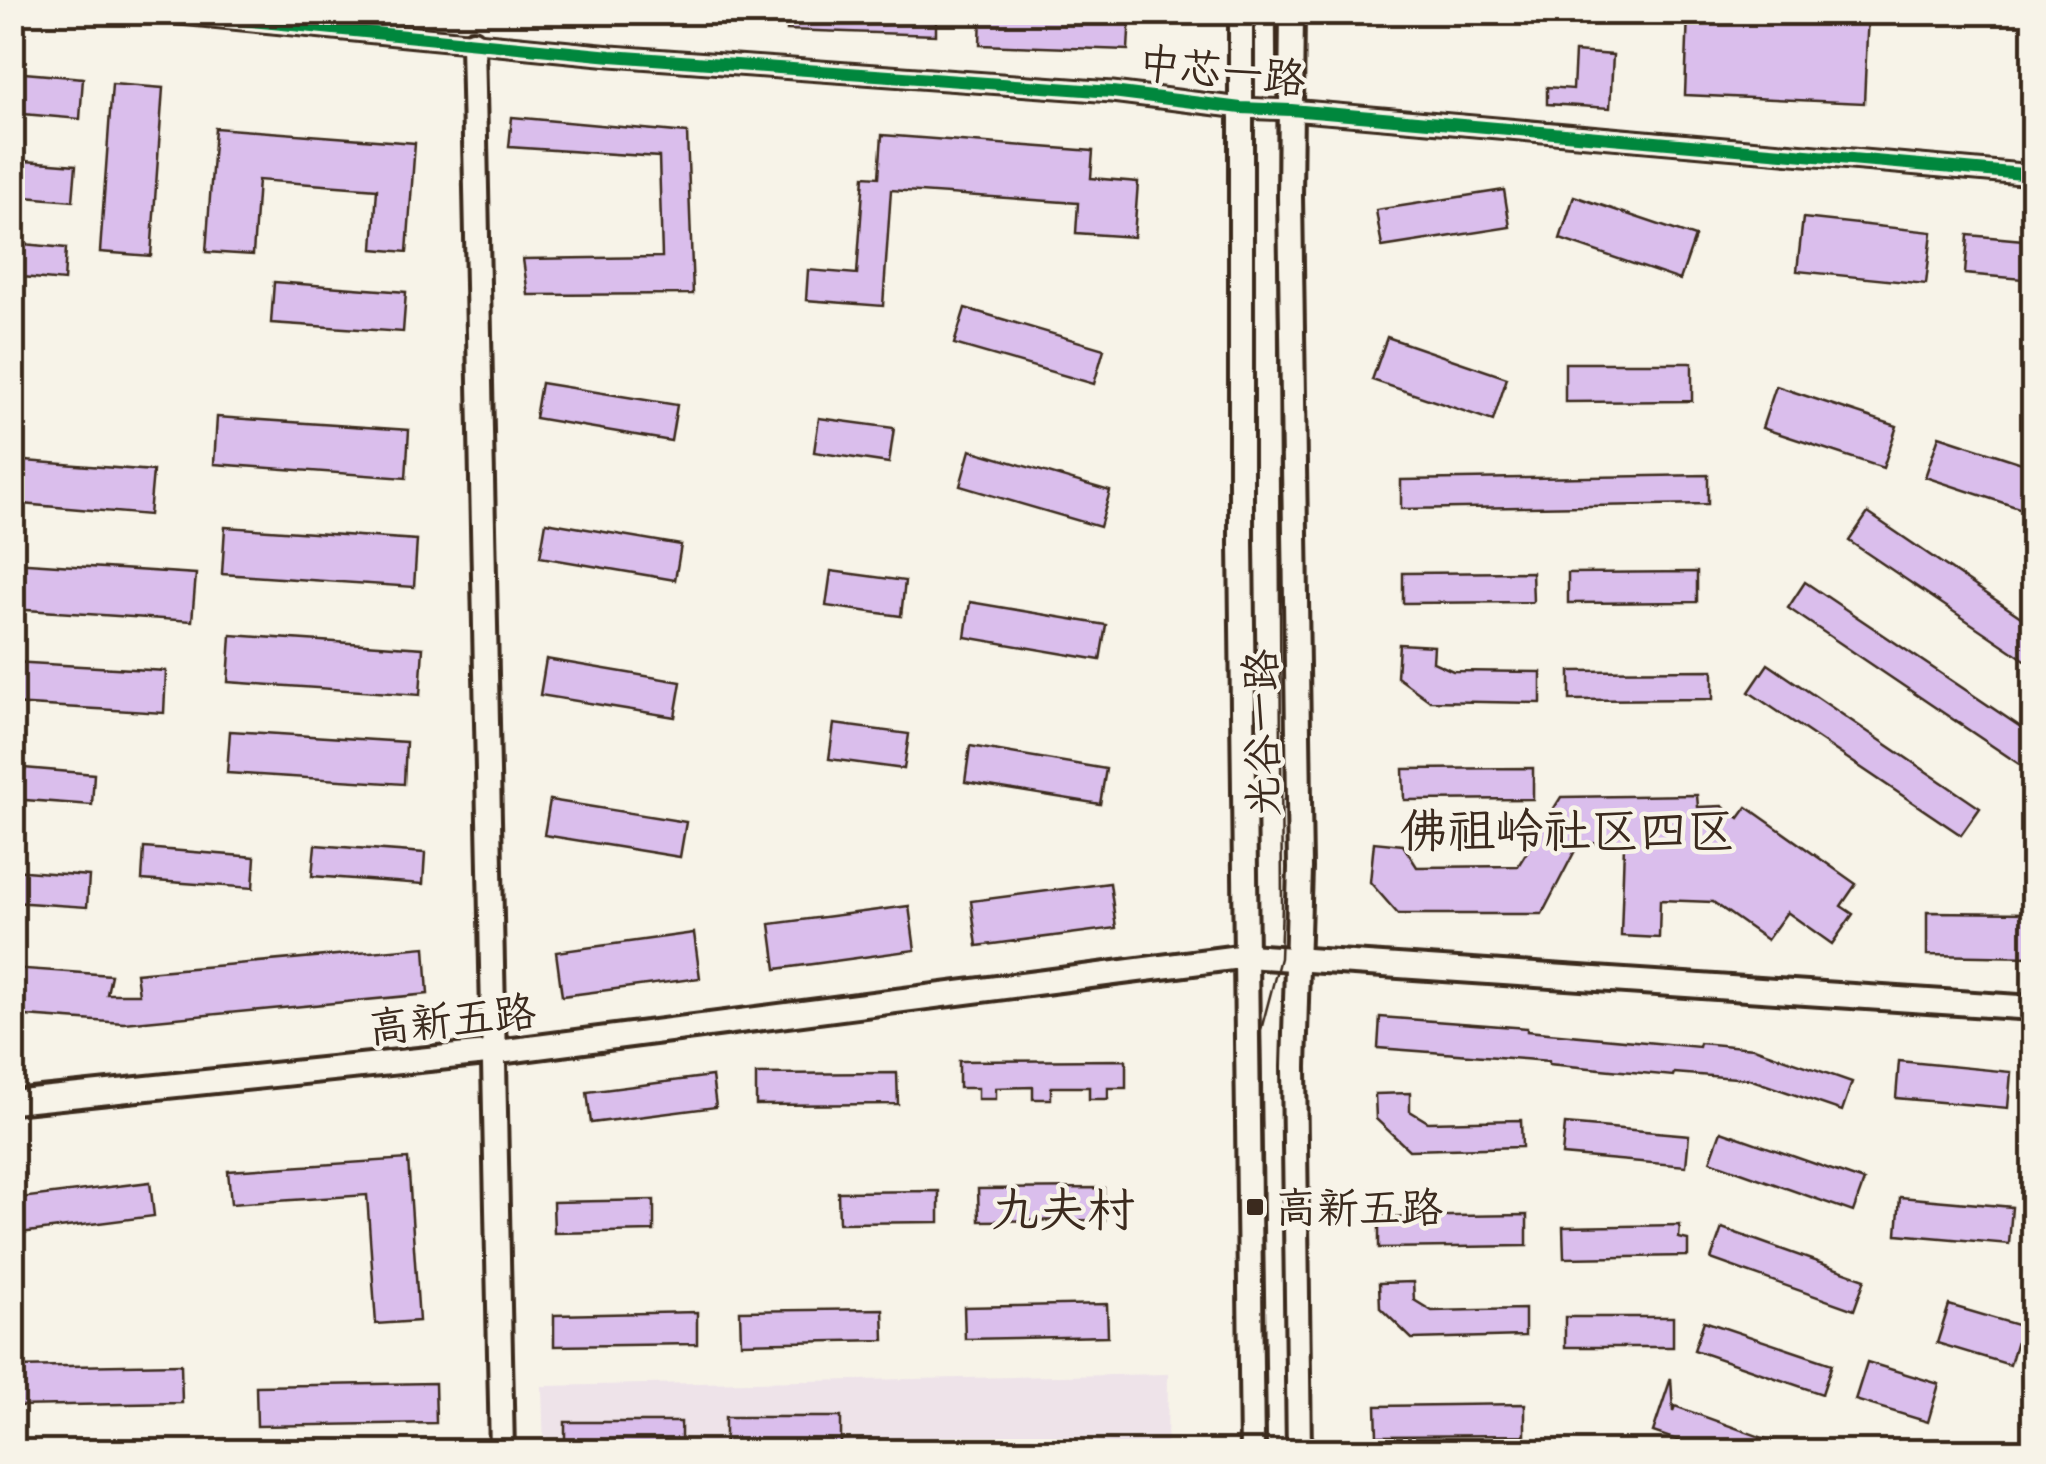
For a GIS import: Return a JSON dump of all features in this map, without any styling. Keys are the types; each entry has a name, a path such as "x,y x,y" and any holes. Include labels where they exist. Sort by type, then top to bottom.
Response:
{"main road":[{"name":"光谷一路","path":"1241,12 1241,543 1252,1452"},
{"name":"光谷一路","path":"1292,12 1300,868 1294,1066 1298,1452"},
{"path":"480,43 500,1052 502,1452"},
{"name":"高新五路","path":"12,1102 500,1052 1247,956 2034,1008"},
{"path":"500,1052 515,1452"}],"street":[{"name":"中芯一路","path":"160,12 225,15 610,56 1112,92 1241,108 2034,174"}],"shaded area":[{"path":"1168,1374 1167,1451 544,1451 542,1386"}],"building":[{"path":"788,12 936,12 936,35 787,30"},
{"path":"981,12 1130,12 1128,50 980,45"},
{"path":"1688,12 1868,12 1864,103 1685,95"},
{"path":"1575,52 1613,55 1610,108 1547,104 1547,87 1573,89"},
{"path":"12,72 83,78 80,119 12,113"},
{"path":"112,84 163,88 151,256 100,252"},
{"path":"512,117 687,133 693,294 528,295 523,259 662,257 659,157 509,147"},
{"path":"215,128 415,143 407,252 373,249 377,189 258,180 253,255 206,252"},
{"path":"882,135 1093,151 1091,178 1138,182 1134,237 1076,233 1078,203 891,190 883,306 806,300 808,270 857,274 864,176 879,177"},
{"path":"12,160 76,165 73,201 12,196"},
{"path":"1504,190 1510,227 1382,247 1376,210"},
{"path":"1574,196 1695,237 1680,280 1560,239"},
{"path":"1803,218 1932,232 1926,284 1797,271"},
{"path":"1968,235 2034,241 2034,280 1965,274"},
{"path":"12,243 66,248 64,281 12,276"},
{"path":"274,282 406,292 403,332 271,323"},
{"path":"965,308 1104,349 1094,384 954,344"},
{"path":"1387,337 1507,378 1493,421 1372,380"},
{"path":"1565,363 1692,363 1692,401 1565,402"},
{"path":"541,383 677,405 671,441 535,418"},
{"path":"1776,386 1897,426 1883,468 1762,428"},
{"path":"217,417 409,430 406,478 214,464"},
{"path":"819,418 894,428 889,463 814,452"},
{"path":"1939,436 2034,467 2034,513 1925,477"},
{"path":"970,450 1110,491 1100,527 960,486"},
{"path":"25,461 153,471 149,515 22,504"},
{"path":"1708,475 1708,504 1401,509 1401,480"},
{"path":"1868,513 2034,626 2034,666 1849,541"},
{"path":"546,522 681,545 675,580 540,557"},
{"path":"225,527 417,540 414,587 222,574"},
{"path":"12,562 196,574 192,621 12,609"},
{"path":"831,571 905,581 901,616 826,606"},
{"path":"1532,572 1533,602 1403,603 1403,573"},
{"path":"1697,572 1697,602 1568,603 1568,573"},
{"path":"1805,582 2034,736 2034,756 2025,768 1788,608"},
{"path":"970,602 1106,625 1100,660 965,637"},
{"path":"231,635 423,648 420,695 228,682"},
{"path":"1399,644 1434,646 1433,662 1453,671 1541,672 1541,703 1430,701 1397,677"},
{"path":"546,659 681,682 675,717 540,695"},
{"path":"12,662 166,671 164,713 12,704"},
{"path":"1768,664 1980,808 1961,835 1749,692"},
{"path":"1713,670 1713,699 1570,700 1570,671"},
{"path":"834,724 909,734 904,769 829,759"},
{"path":"230,731 406,742 404,784 227,773"},
{"path":"970,746 1106,769 1100,804 965,782"},
{"path":"12,767 94,774 92,805 12,799"},
{"path":"1533,768 1533,799 1404,800 1403,769"},
{"path":"1697,795 1698,807 1722,806 1739,818 1747,807 1856,884 1841,906 1853,914 1832,944 1787,912 1767,940 1713,902 1660,900 1659,938 1621,936 1624,844 1579,843 1542,914 1398,914 1370,882 1374,842 1403,845 1417,867 1518,866 1561,797"},
{"path":"550,800 686,822 680,857 544,835"},
{"path":"315,845 425,853 423,884 312,876"},
{"path":"144,848 255,857 253,888 142,880"},
{"path":"12,870 89,876 87,907 12,902"},
{"path":"1110,883 1116,928 977,946 971,901"},
{"path":"909,906 915,950 776,969 770,924"},
{"path":"1927,912 2034,913 2034,957 1927,955"},
{"path":"694,933 700,978 562,996 556,952"},
{"path":"425,947 428,994 124,1023 12,1015 12,968 111,975 107,994 139,994 136,973"},
{"path":"1380,1017 1699,1047 1700,1043 1754,1048 1852,1082 1842,1111 1749,1079 1674,1073 1673,1076 1549,1061 1378,1048"},
{"path":"1126,1060 1126,1088 1108,1088 1108,1099 1089,1099 1089,1087 1051,1087 1051,1099 1033,1099 1033,1087 996,1088 996,1099 978,1099 978,1088 959,1088 959,1061"},
{"path":"1899,1061 2011,1072 2008,1108 1896,1098"},
{"path":"897,1073 898,1104 756,1105 756,1074"},
{"path":"712,1076 716,1107 591,1123 587,1092"},
{"path":"1410,1093 1410,1111 1428,1122 1521,1120 1522,1147 1409,1150 1376,1119 1375,1094"},
{"path":"1565,1124 1689,1135 1686,1166 1562,1155"},
{"path":"1721,1131 1864,1181 1853,1212 1710,1161"},
{"path":"408,1159 419,1321 376,1324 367,1195 231,1204 228,1171"},
{"path":"150,1182 154,1216 12,1234 12,1199"},
{"path":"1104,1188 1105,1220 979,1221 978,1189"},
{"path":"939,1191 939,1222 839,1223 838,1192"},
{"path":"1900,1197 2012,1207 2009,1244 1897,1234"},
{"path":"654,1200 654,1231 554,1233 553,1202"},
{"path":"1527,1215 1527,1246 1379,1248 1379,1217"},
{"path":"1680,1225 1679,1238 1688,1240 1688,1256 1564,1258 1563,1227"},
{"path":"1722,1228 1865,1279 1854,1310 1711,1259"},
{"path":"1413,1282 1414,1300 1432,1311 1525,1309 1525,1336 1412,1339 1380,1308 1379,1283"},
{"path":"1107,1304 1108,1336 965,1339 964,1307"},
{"path":"1949,1305 2021,1326 2010,1365 1937,1343"},
{"path":"883,1309 884,1340 741,1343 740,1311"},
{"path":"697,1312 697,1344 554,1346 554,1315"},
{"path":"1565,1317 1673,1317 1673,1347 1565,1347"},
{"path":"1704,1321 1832,1364 1822,1394 1694,1350"},
{"path":"1867,1362 1939,1384 1928,1422 1855,1400"},
{"path":"181,1364 182,1403 12,1406 12,1367"},
{"path":"1671,1378 1673,1411 1675,1406 1802,1452 1712,1452 1653,1432"},
{"path":"435,1383 436,1423 257,1426 256,1386"},
{"path":"1525,1404 1525,1435 1377,1436 1376,1406"},
{"path":"725,1417 841,1417 841,1452 725,1452"},
{"path":"565,1422 681,1422 681,1452 565,1452"}],"tram line":[{"path":"1267,1452 1261,1030 1280,958 1282,906 1276,12"}],"cycle path":[{"path":"160,12 611,56 1112,92 1241,108 2034,175"}],"place":[{"name":"高新五路","path":"1255,1207"}],"district":[{"name":"佛祖岭社区四区","path":"1567,830"},
{"name":"九夫村","path":"1063,1209"}]}
